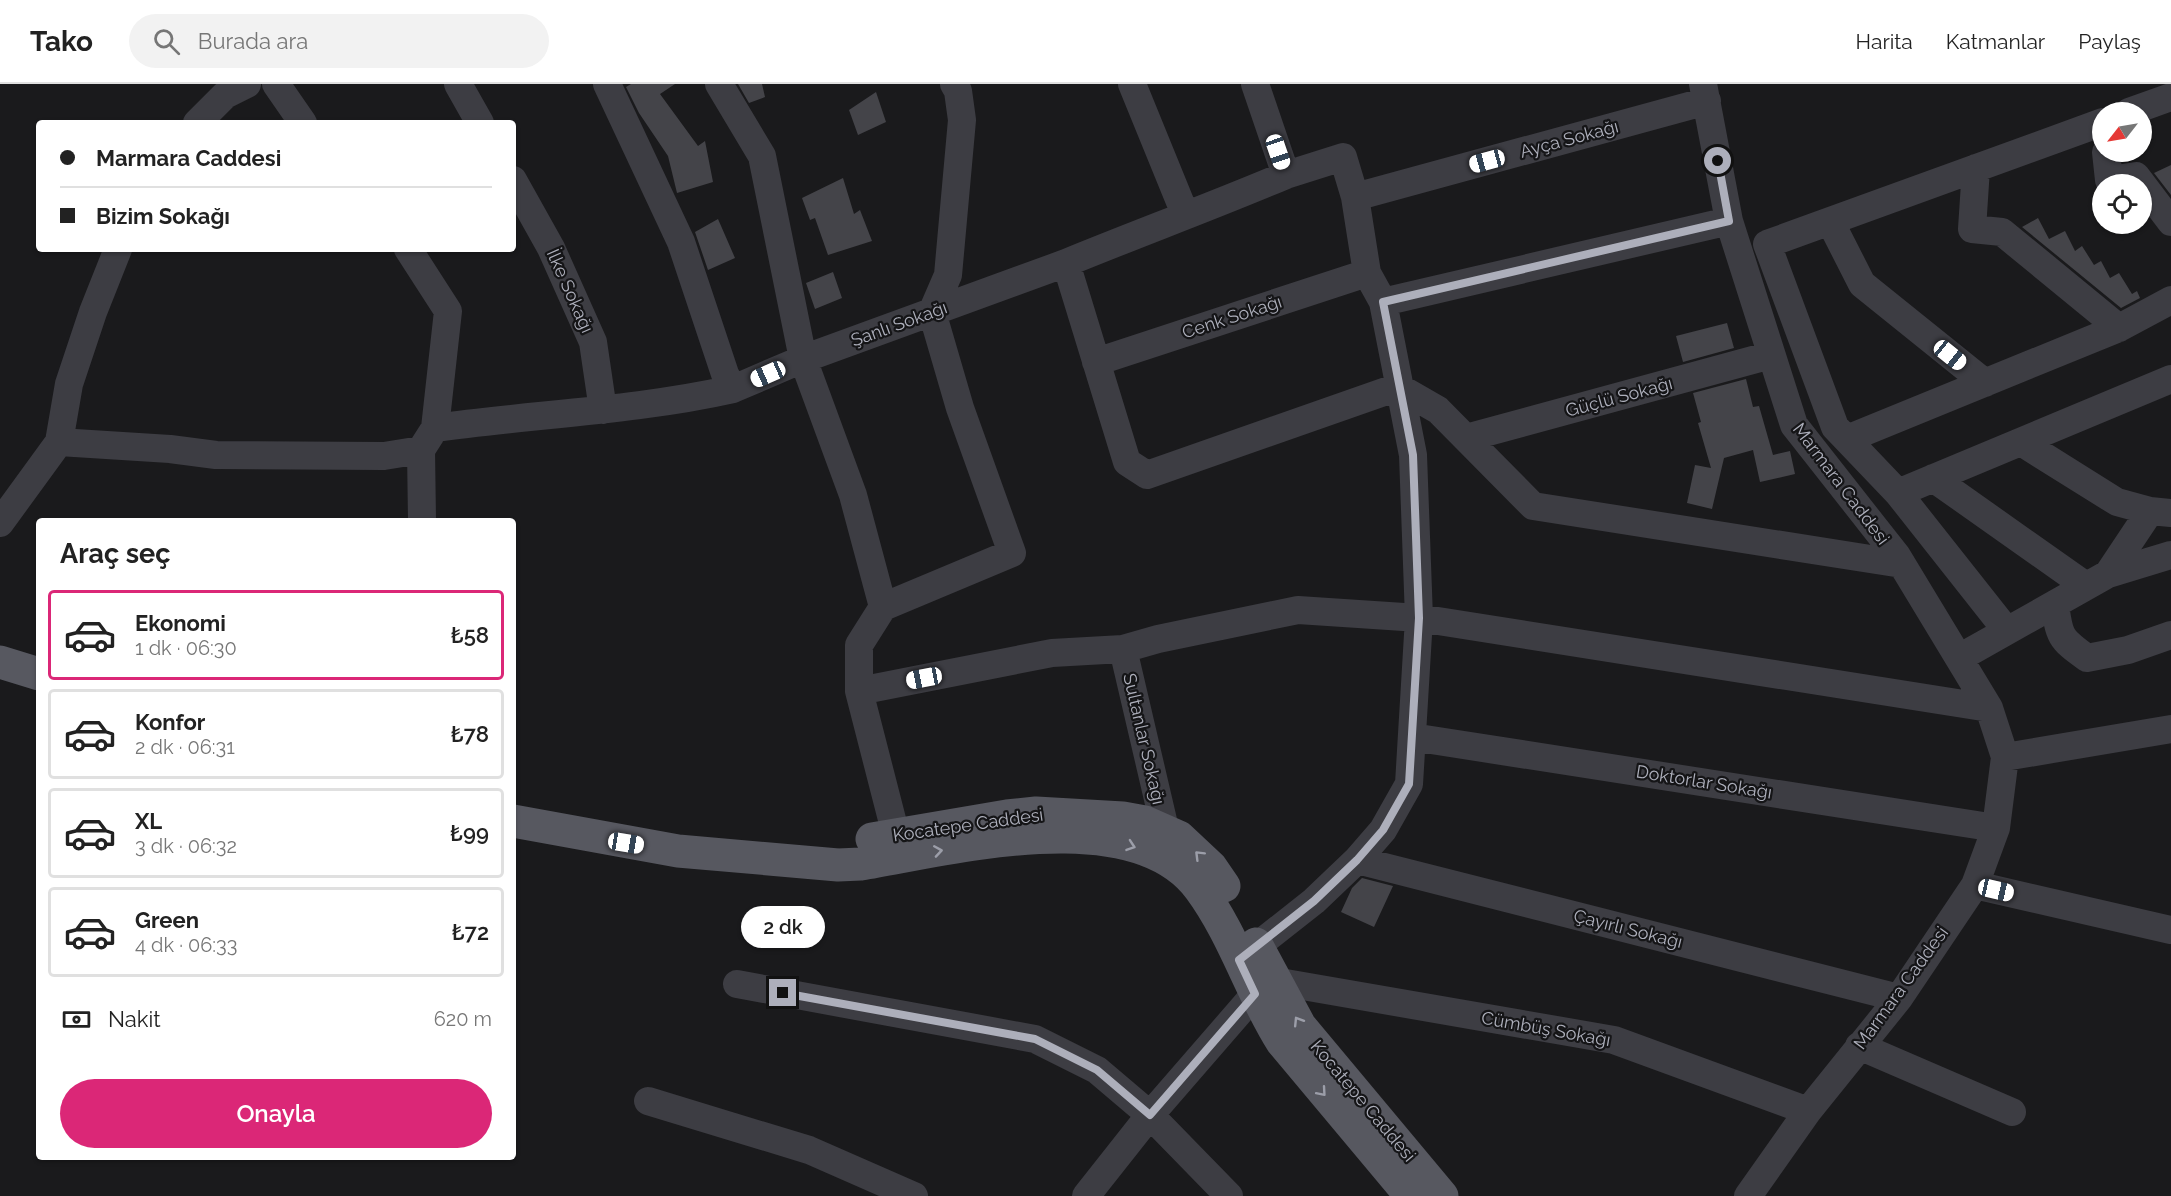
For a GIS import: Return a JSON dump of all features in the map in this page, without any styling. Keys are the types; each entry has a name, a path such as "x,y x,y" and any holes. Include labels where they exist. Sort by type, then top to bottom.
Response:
{"main road":[{"path":"0,662 36,673"},
{"name":"Kocatepe Caddesi","path":"516,822 678,851 838,864 861,864 898,846 1007,816 1036,813 1123,818 1145,822 1165,830 1179,837 1211,867 1230,894 1248,953 1265,988 1282,1042 1411,1196"},
{"path":"1165,830 1172,862"},
{"name":"Kocatepe Caddesi","path":"898,846 1071,837 1121,843 1172,862 1199,887 1248,953"},
{"name":"Kocatepe Caddesi","path":"1265,988 1300,1026 1442,1196"}],"street":[{"path":"200,120 225,95 247,84"},
{"path":"276,84 301,120"},
{"path":"458,84 478,120"},
{"path":"607,84 681,242 725,374 733,389"},
{"path":"719,84 762,156 803,359 854,495 883,607"},
{"path":"1132,84 1185,214"},
{"path":"1255,84 1286,175"},
{"path":"898,846 859,691 859,645 883,607 1012,553 960,408 932,312 948,275 962,120 960,86"},
{"name":"Ayça Sokağı","path":"1355,197 1705,93"},
{"name":"Marmara Caddesi","path":"1705,93 1729,221 1794,425 1902,564 1989,708 2006,757 1996,828 1975,885 1899,998 1808,1111 1748,1196"},
{"path":"2152,104 2171,97"},
{"path":"2007,631 1898,493 1835,427 1767,244 2092,126"},
{"name":"Şanlı Sokağı","path":"59,442 170,449 216,455 384,456 428,439 503,418 682,401 733,389 803,359 1066,263 1185,214 1209,208 1286,175 1343,157 1355,197"},
{"path":"2107,162 2109,180 2136,176 2171,222"},
{"path":"1976,168 1972,229 2002,232 2119,328"},
{"name":"İlke Sokağı","path":"516,185 551,248 593,342 603,410"},
{"path":"1248,953 1314,901 1357,860 1383,830 1409,784 1419,618 1413,455 1383,302 1367,273 1355,197"},
{"path":"1383,302 1729,221"},
{"path":"1830,221 1862,284 1985,383"},
{"path":"0,523 59,442 69,384 93,312 117,252"},
{"path":"410,252 448,311 428,439 422,518"},
{"path":"1066,263 1127,462 1147,475 1398,387 1438,410 1533,506 1902,564"},
{"name":"Cenk Sokağı","path":"1096,362 1367,273"},
{"path":"1847,439 2119,328 2171,300"},
{"name":"Güçlü Sokağı","path":"1466,438 1772,355"},
{"path":"1898,493 2171,379"},
{"path":"2021,442 2117,502 2161,512"},
{"path":"1933,478 2097,580"},
{"path":"2097,580 2161,512"},
{"path":"1959,658 2097,580 2171,555"},
{"path":"2055,604 2059,629 2066,644 2087,658 2128,650 2171,635"},
{"path":"859,691 1052,653 1123,649 1158,639 1298,610 1419,618 1989,708"},
{"name":"Sultanlar Sokağı","path":"1123,649 1165,830"},
{"path":"2006,757 2171,729"},
{"name":"Doktorlar Sokağı","path":"1412,737 1996,828"},
{"name":"Çayırlı Sokağı","path":"1357,860 1899,998"},
{"path":"1975,885 2171,930"},
{"path":"736,984 1035,1039 1097,1070 1150,1115 1229,1196"},
{"path":"1086,1196 1150,1115 1265,988"},
{"name":"Cümbüş Sokağı","path":"1265,988 1614,1040 1808,1111"},
{"path":"1859,1046 2012,1112"},
{"path":"648,1101 809,1150 914,1196"}],"building":[{"path":"631,84 675,84 660,94 698,146 705,141 713,182 677,193 668,156 639,113 626,87"},
{"path":"738,84 762,84 765,97 749,103"},
{"path":"876,92 886,122 858,135 849,110"},
{"path":"2171,165 2171,195 2154,173"},
{"path":"843,178 854,214 860,210 872,241 828,255 815,218 810,220 802,198"},
{"path":"2038,218 2049,239 2065,231 2075,251 2082,246 2094,265 2101,261 2110,278 2119,273 2132,294 2137,291 2140,298 2121,308 2022,227"},
{"path":"718,219 735,258 708,270 695,232"},
{"path":"833,272 842,298 815,309 806,283"},
{"path":"1727,323 1734,348 1683,362 1676,336"},
{"path":"1746,379 1753,407 1759,406 1773,455 1790,451 1795,474 1760,482 1753,450 1724,458 1712,509 1687,503 1695,465 1711,468 1698,423 1701,422 1693,393"},
{"path":"1362,878 1393,886 1374,927 1341,912 1352,888"}],"route":[{"path":"783,993 1035,1039 1097,1070 1150,1115 1255,994 1239,960 1314,901 1357,860 1383,830 1409,784 1419,618 1413,455 1383,302 1729,221 1718,161"}]}
